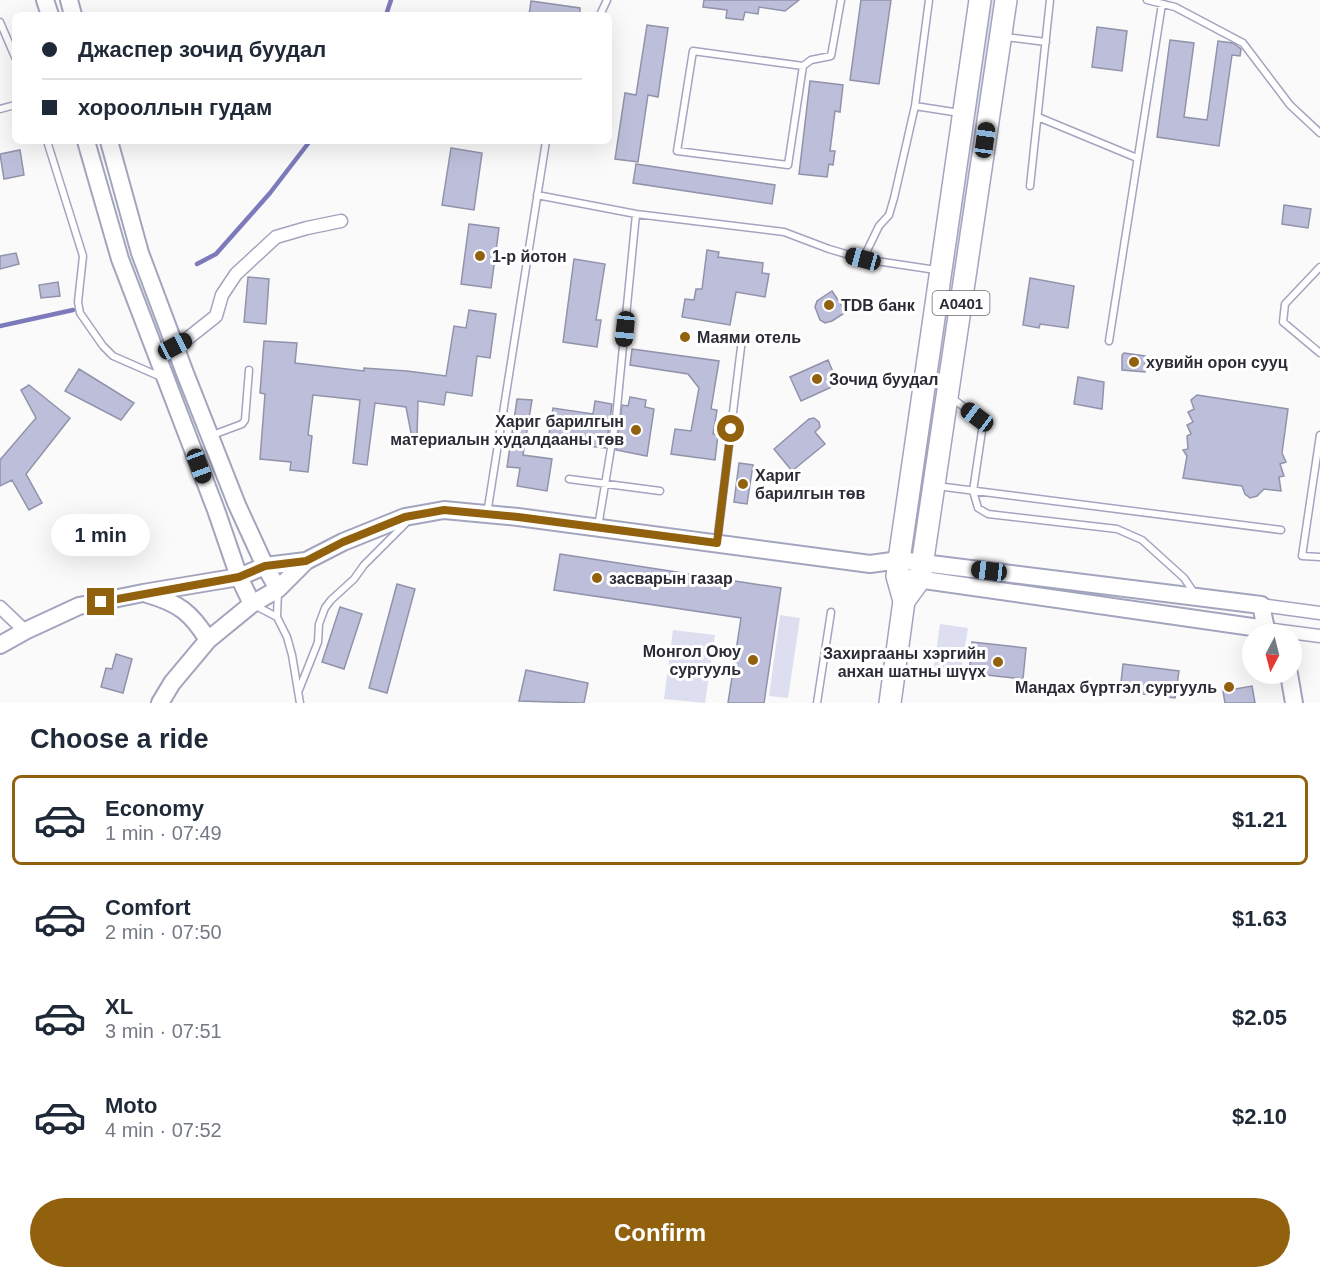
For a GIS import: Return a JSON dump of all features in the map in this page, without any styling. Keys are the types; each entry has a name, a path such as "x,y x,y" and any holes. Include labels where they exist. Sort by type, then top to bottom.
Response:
{"highway":[{"name":"A0401","path":"904,601 898,568 980,0"},
{"name":"A0401","path":"904,601 922,571 1006,0"},
{"path":"890,703 904,601"}],"main road":[{"path":"87,144 120,259 216,510 239,577 252,604"},
{"path":"110,144 140,252 175,346 237,505 278,589"},
{"path":"160,703 172,683 208,640 252,604 278,589 306,561 343,542 413,516 444,510 717,543 922,571 1261,605 1265,624"},
{"path":"0,645 79,606 143,592 239,577 265,566 306,561"},
{"path":"922,571 1242,628"},
{"path":"143,592 182,607 197,621 208,640"},
{"path":"1291,684 1294,703"}],"street":[{"path":"175,346 216,316 222,295 236,274 276,237 341,221"},
{"path":"1261,605 1320,613"},
{"path":"0,607 26,631"},
{"path":"1302,635 1320,636"}],"lane":[{"path":"803,66 693,51 677,151 788,165 803,66 811,60 831,56 841,0"},
{"path":"863,259 879,226 889,214 894,198 915,106 929,0"},
{"path":"1030,186 1050,0"},
{"path":"1147,0 1175,7 1243,43 1262,65 1290,105 1320,134"},
{"path":"1108,341 1162,4"},
{"path":"0,22 12,50"},
{"path":"1000,37 1046,42"},
{"path":"915,106 964,114"},
{"path":"1038,117 1137,158"},
{"path":"48,144 83,256 78,302 80,312 103,346 113,356 165,379"},
{"path":"487,514 546,144"},
{"path":"537,195 636,214 784,232 863,259 941,271"},
{"path":"598,528 618,397 636,214"},
{"path":"1320,267 1285,304 1283,312 1283,322 1320,353"},
{"path":"717,543 742,339"},
{"path":"210,436 242,424 245,420 249,370"},
{"path":"948,395 983,424 973,491 978,508 988,514 1117,529 1142,540 1184,578 1197,597"},
{"path":"1320,435 1302,556 1320,557"},
{"path":"569,479 660,491"},
{"path":"934,486 1281,530"},
{"path":"299,690 318,642 319,624 325,608 413,516"},
{"path":"278,589 278,617 292,655 300,703"},
{"path":"252,604 278,617"},
{"path":"817,703 831,612"}],"shaded area":[{"path":"988,0 998,0 921,523 912,521"},
{"path":"780,615 800,618 788,698 769,696"},
{"path":"940,624 968,628 961,671 934,667"},
{"path":"673,630 715,635 705,703 664,699"}],"building":[{"path":"704,0 799,0 785,11 759,7 758,14 745,12 743,20 726,18 727,10 703,7"},
{"path":"861,0 891,0 879,84 850,80"},
{"path":"531,1 580,8 580,12 529,12"},
{"path":"647,25 668,28 658,97 648,95 638,162 615,159 625,93 636,95"},
{"path":"1097,27 1127,31 1122,71 1092,67"},
{"path":"1170,40 1194,43 1184,117 1207,120 1218,41 1233,43 1241,49 1240,56 1232,55 1219,146 1157,137"},
{"path":"810,81 843,85 840,112 835,111 830,151 835,151 833,165 829,164 827,177 799,174"},
{"path":"451,148 482,153 474,210 442,205"},
{"path":"20,150 24,175 4,179 0,154"},
{"path":"636,164 775,185 772,204 633,183"},
{"path":"1284,205 1311,209 1308,228 1282,224"},
{"name":"1-р йотон","path":"469,224 499,228 491,288 461,284"},
{"path":"707,250 719,252 718,257 763,263 762,273 769,274 765,297 736,292 730,325 682,317 685,299 694,300 696,289 702,289"},
{"path":"16,253 19,264 0,269 0,256"},
{"path":"574,259 605,264 596,320 601,320 597,347 563,342"},
{"path":"248,277 269,279 266,324 244,322"},
{"path":"1030,278 1074,286 1068,328 1040,324 1039,328 1023,325"},
{"path":"58,282 60,296 41,298 39,285"},
{"name":"TDB банк","path":"832,291 846,312 825,323 820,320 815,307 817,301"},
{"path":"469,310 496,314 490,358 477,356 472,396 446,392 444,405 418,401 417,438 412,438 406,407 375,403 367,465 353,463 360,400 313,395 308,435 312,436 308,472 290,470 291,462 260,459 265,394 260,393 264,341 297,343 295,363 364,371 364,368 446,376 454,326 466,328"},
{"path":"632,349 719,361 711,409 717,410 713,434 718,435 715,460 671,454 675,429 691,431 699,388 688,374 630,365"},
{"name":"хувийн орон сууц","path":"1124,353 1145,356 1145,372 1122,370"},
{"name":"Зочид буудал","path":"828,360 838,384 801,401 790,377"},
{"path":"79,369 134,403 121,420 65,391"},
{"path":"1078,377 1104,382 1102,409 1074,404"},
{"path":"29,385 70,418 26,474 42,503 29,510 12,480 0,486 0,460 36,418 21,390"},
{"path":"1197,395 1288,409 1282,453 1286,462 1280,464 1284,476 1279,477 1281,491 1264,489 1257,496 1250,498 1245,494 1242,486 1183,478 1187,456 1183,450 1188,449 1187,436 1191,434 1187,425 1193,422 1188,412 1194,409 1191,400"},
{"name":"Хариг барилгын материалын худалдааны төв","path":"630,397 646,400 645,407 654,409 647,456 616,450 622,405 628,406"},
{"path":"517,399 532,400 523,455 552,459 547,491 517,486 520,468 507,467"},
{"path":"595,401 612,404 606,448 588,446 589,440 549,434 553,408 593,414"},
{"path":"814,418 819,422 820,427 815,432 825,444 792,471 774,449 809,419"},
{"name":"Хариг барилгын төв","path":"739,463 753,465 747,504 734,502"},
{"name":"Монгол Оюу сургууль","path":"560,554 781,588 764,703 728,703 741,618 554,590"},
{"path":"397,584 415,589 387,693 369,688"},
{"path":"340,607 362,614 344,669 322,662"},
{"name":"Захиргааны хэргийн анхан шатны шүүх","path":"972,642 1026,648 1023,679 969,673"},
{"path":"116,654 132,659 123,693 101,687 106,668 112,669"},
{"path":"1123,664 1179,671 1175,698 1120,691"},
{"path":"526,670 588,683 584,703 519,701"},
{"name":"Мандах бүртгэл сургууль","path":"1252,686 1255,703 1225,703 1223,691"}],"waterway":[{"path":"387,12 391,0"},
{"path":"197,264 216,254 270,193 308,144"},
{"path":"0,326 73,310"}],"place":[{"name":"1-р йотон","path":"480,256"},
{"name":"TDB банк","path":"829,305"},
{"name":"Маями отель","path":"685,337"},
{"name":"хувийн орон сууц","path":"1134,362"},
{"name":"Зочид буудал","path":"817,379"},
{"name":"Хариг барилгын материалын худалдааны төв","path":"636,430"},
{"name":"Хариг барилгын төв","path":"743,484"},
{"name":"засварын газар","path":"597,578"},
{"name":"Монгол Оюу сургууль","path":"753,660"},
{"name":"Захиргааны хэргийн анхан шатны шүүх","path":"998,662"},
{"name":"Мандах бүртгэл сургууль","path":"1229,687"}],"route":[{"path":"101,602 143,592 239,577 265,566 306,561 343,542 405,517 444,510 518,517 717,543 731,429"}]}
